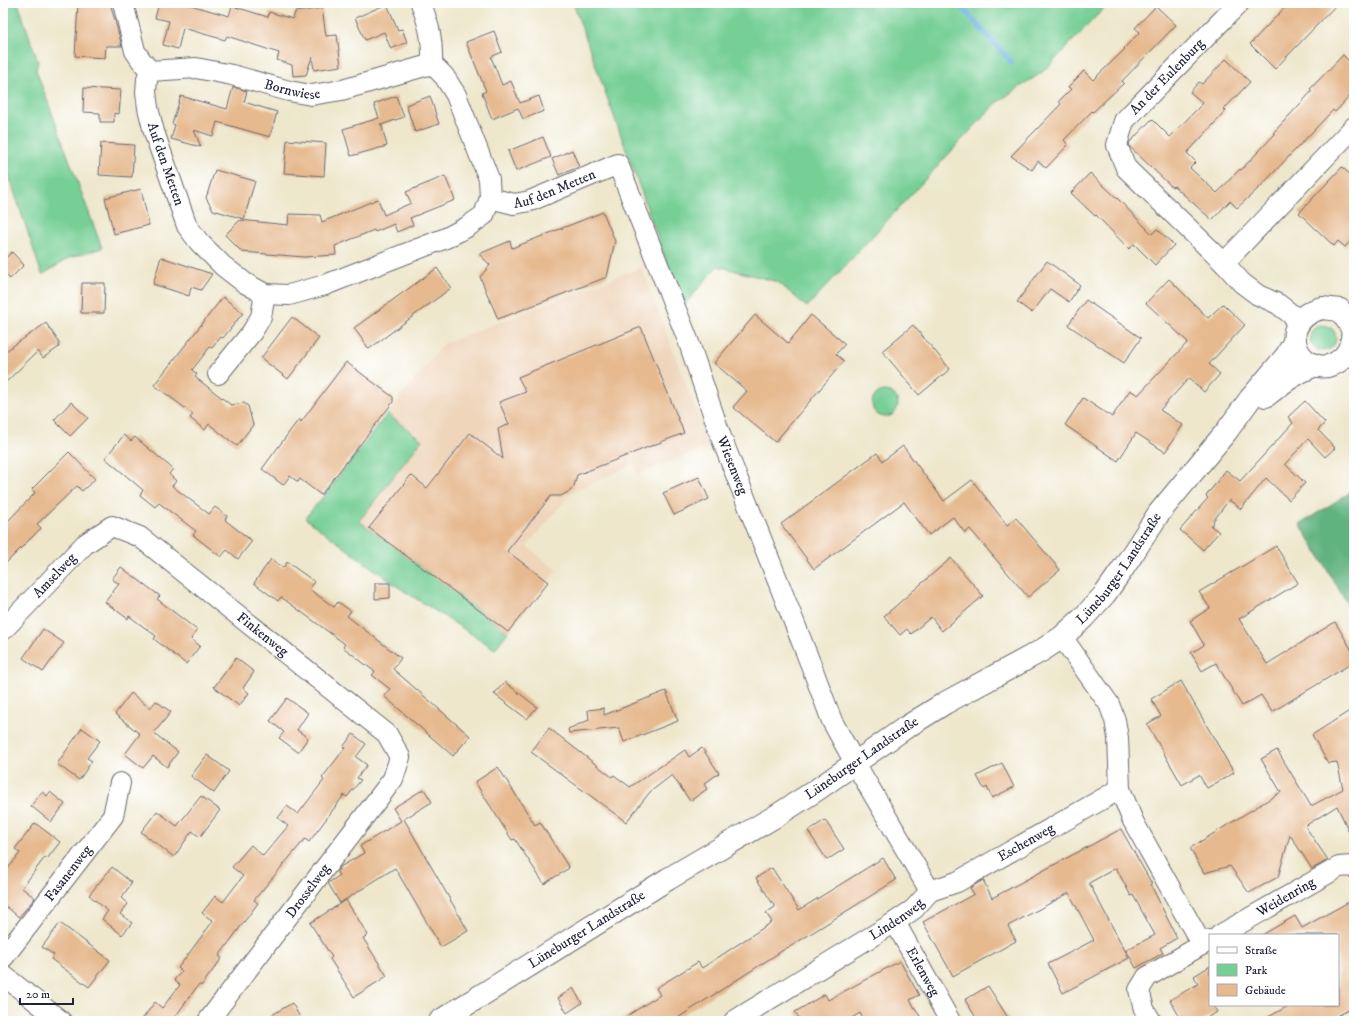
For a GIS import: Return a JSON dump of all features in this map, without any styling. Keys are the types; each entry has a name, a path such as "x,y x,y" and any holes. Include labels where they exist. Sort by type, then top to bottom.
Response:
{"main road":[{"path":"1322,308 1347,308 1354,337 1348,354 1343,360 1329,366 1322,367 1307,362 1297,349 1297,330 1306,314 1322,308"},
{"name":"Lüneburger Landstraße","path":"440,1021 668,879 776,816 818,789 905,728 945,703 1041,651 1062,637 1083,618 1104,594 1122,570 1159,513 1287,355 1297,330"},
{"name":"Lüneburger Landstraße","path":"1226,432 1256,404 1289,377 1315,365"}],"street":[{"path":"123,3 135,51 150,71"},
{"path":"421,3 430,30 432,64"},
{"name":"An der Eulenburg","path":"1239,3 1124,121 1116,145 1126,168 1224,263 1242,283 1258,295 1278,304 1297,330"},
{"name":"Bornwiese","path":"150,71 196,68 232,75 289,91 311,95 342,90 432,64"},
{"name":"Auf den Metten","path":"150,71 147,79 146,92 148,108 154,132 187,226 199,242 223,266 245,284 265,294 290,295 324,285 446,238 467,227 484,215 490,198 489,179 456,95 444,76 432,64"},
{"path":"1224,263 1354,127"},
{"name":"Auf den Metten","path":"490,198 514,204 530,201 618,164"},
{"name":"Wiesenweg","path":"618,164 688,340 722,437 812,665 832,721 855,762"},
{"path":"218,374 252,332 261,317 265,294"},
{"name":"Amselweg","path":"3,630 85,544 112,526"},
{"name":"Finkenweg","path":"112,526 140,537 387,734 400,757"},
{"path":"1062,637 1109,704 1115,720 1118,738 1120,789 1133,821 1206,943 1147,977 1139,990 1144,1009 1151,1021"},
{"name":"Drosselweg","path":"208,1021 394,779 400,757"},
{"name":"Lindenweg","path":"734,1021 895,922 914,909 930,891 855,762"},
{"name":"Fasanenweg","path":"3,958 113,816 120,782"},
{"name":"Eschenweg","path":"930,891 957,882 1120,789"},
{"name":"Weidenring","path":"1222,934 1339,867 1351,866 1354,868"},
{"name":"Erlenweg","path":"895,922 950,1021"},
{"path":"3,975 61,1021"}],"shaded area":[{"path":"641,267 710,447 638,474 634,464 571,493 527,546 557,570 508,632 359,521 422,440 387,414 443,344"}],"green space":[{"path":"3,3 18,3 38,62 36,70 102,248 69,258 42,275 3,158"},
{"path":"573,3 1109,3 1044,71 996,103 807,307 778,282 717,266 683,307"},
{"path":"1323,325 1332,329 1336,338 1332,347 1323,351 1314,347 1310,338 1314,329"},
{"path":"885,391 894,395 898,404 894,413 885,417 876,413 872,404 876,395"},
{"path":"387,414 422,440 359,521 508,632 495,649 398,587 305,518"},
{"path":"1354,490 1354,615 1300,524"}],"building":[{"path":"78,3 110,3 122,46 106,46 105,58 75,56"},
{"path":"159,3 183,3 229,16 232,6 268,17 269,12 293,19 295,12 322,8 326,36 337,35 341,66 314,70 312,57 306,75 293,76 292,65 277,60 279,53 227,36 225,40 183,28 178,49 163,45 169,21 155,18"},
{"path":"1289,3 1338,3 1275,69 1250,44"},
{"path":"387,4 398,30 402,29 407,42 391,49 384,32 365,40 355,18"},
{"path":"1156,6 1176,25 1122,81 1124,83 1093,112 1092,111 1064,140 1068,145 1046,168 1038,161 1032,170 1011,156 1061,104 1059,101 1071,89 1068,87 1084,71 1093,80 1125,49 1124,48 1140,32 1135,28"},
{"path":"494,31 502,52 491,57 502,85 511,81 520,103 539,96 544,111 523,119 518,108 492,119 482,93 486,91 466,42"},
{"path":"1343,55 1354,66 1354,92 1335,112 1333,110 1259,188 1237,208 1230,201 1212,220 1174,186 1172,187 1130,147 1129,143 1152,119 1170,137 1203,103 1190,92 1199,82 1202,84 1226,59 1250,82 1224,109 1226,111 1187,153 1196,162 1190,168 1217,193 1275,134 1273,133 1312,91 1310,89"},
{"path":"233,87 247,91 244,102 277,112 270,137 217,122 213,136 194,130 201,147 171,139 175,125 172,124 181,96 227,109"},
{"path":"84,88 121,90 119,114 114,113 114,122 100,122 100,113 83,112"},
{"path":"396,96 404,117 381,125 387,146 351,156 343,129 379,118 374,104"},
{"path":"430,96 439,124 415,132 406,105"},
{"path":"543,137 551,157 516,171 508,151"},
{"path":"287,140 326,143 324,176 284,173"},
{"path":"101,143 134,145 132,177 99,175"},
{"path":"572,150 579,167 559,175 552,159"},
{"path":"1342,167 1354,178 1354,237 1345,247 1338,241 1334,246 1299,213"},
{"path":"215,170 255,181 244,219 213,210 206,198"},
{"path":"1090,173 1152,234 1157,229 1174,245 1155,265 1134,244 1129,249 1096,215 1095,216 1071,193"},
{"path":"445,176 455,200 410,218 413,225 397,232 394,224 375,232 374,230 335,246 336,255 304,257 242,252 225,235 240,220 288,225 289,214 320,215 322,222 378,199 384,215 411,203 406,192"},
{"path":"141,189 149,225 114,234 105,198"},
{"path":"603,212 615,241 607,277 498,319 480,277 490,265 479,254 510,241 512,248"},
{"path":"12,252 24,265 10,279 3,271 3,260"},
{"path":"161,257 212,274 201,290 191,287 189,296 153,284"},
{"path":"1047,261 1080,285 1069,302 1050,289 1032,313 1017,302"},
{"path":"437,268 451,288 369,349 354,328"},
{"path":"1169,279 1208,318 1223,304 1245,325 1209,364 1220,374 1204,392 1189,378 1160,410 1183,425 1165,452 1136,433 1118,461 1065,425 1083,398 1112,417 1130,390 1138,395 1188,342 1146,303"},
{"path":"82,283 105,283 104,313 81,313"},
{"path":"223,297 243,313 223,338 221,337 212,348 210,347 192,370 197,374 195,377 231,405 244,403 248,406 253,425 237,446 209,424 205,430 190,418 193,414 154,385"},
{"path":"1086,300 1141,338 1124,363 1068,325"},
{"path":"755,315 788,343 811,315 845,344 836,354 844,361 775,442 733,407 747,391 714,363"},
{"path":"292,317 319,338 288,379 261,358"},
{"path":"46,323 59,342 59,347 43,358 38,351 3,385 3,353"},
{"path":"913,325 950,369 919,395 882,351"},
{"path":"641,327 684,433 577,475 574,486 570,491 561,496 551,496 507,551 548,582 508,632 369,528 411,475 427,488 470,433 503,459 498,429 509,424 499,402 526,392 518,377"},
{"path":"346,362 393,397 393,402 321,495 300,479 298,482 290,476 283,485 262,469 299,419 301,422"},
{"path":"1305,401 1325,423 1318,430 1335,448 1325,457 1308,439 1285,464 1305,483 1289,500 1266,478 1241,509 1229,500 1213,521 1214,522 1211,526 1219,532 1203,550 1180,530 1208,498 1206,496 1226,470 1240,481 1293,423 1288,417"},
{"path":"71,402 88,418 70,436 54,420"},
{"path":"124,435 131,441 135,437 173,469 169,474 176,481 172,486 209,514 215,507 227,516 225,520 252,541 238,559 227,550 221,557 193,535 196,531 159,503 155,507 140,495 143,490 105,458"},
{"path":"903,446 944,501 972,480 1007,525 1016,518 1060,570 1028,597 970,529 965,533 953,517 929,535 904,502 814,569 781,524 877,453 883,461"},
{"path":"69,452 95,479 82,491 77,486 37,524 41,528 3,566 3,526 35,493 32,489"},
{"path":"699,477 709,499 674,515 663,493"},
{"path":"1276,546 1298,583 1239,619 1267,664 1335,622 1354,654 1354,662 1272,712 1261,695 1242,706 1216,663 1202,671 1191,653 1204,645 1190,621 1210,608 1199,592"},
{"path":"951,558 983,596 942,631 931,617 911,634 907,629 900,635 884,616"},
{"path":"271,559 283,568 287,562 315,582 309,589 334,607 338,602 351,611 347,616 401,658 393,669 470,736 453,756 384,696 390,689 372,675 375,672 343,647 345,644 281,597 278,601 254,583"},
{"path":"121,567 160,596 157,599 197,630 191,639 200,646 186,664 154,639 156,636 129,616 128,619 105,602 119,584 112,579"},
{"path":"375,583 390,583 390,598 375,599"},
{"path":"43,629 64,643 43,672 23,658"},
{"path":"236,658 254,672 243,688 249,693 239,706 214,687"},
{"path":"1181,681 1234,773 1207,788 1199,775 1182,785 1147,724 1161,716 1151,699"},
{"path":"505,682 537,707 527,719 494,694"},
{"path":"666,691 678,721 624,742 619,728 569,733 568,729 589,720 588,710 604,708 604,715"},
{"path":"131,693 150,708 156,701 171,712 154,733 178,752 167,767 153,756 143,768 125,754 140,734 115,714"},
{"path":"287,698 308,713 297,730 308,738 298,752 279,738 284,732 270,721"},
{"path":"1354,708 1354,842 1337,806 1305,826 1328,860 1312,869 1290,835 1278,877 1249,893 1230,866 1204,873 1190,848 1281,792 1261,759 1277,750 1311,806 1343,789 1337,762 1328,763 1312,735"},
{"path":"82,728 100,741 87,758 92,761 79,780 57,764"},
{"path":"549,728 612,777 614,775 630,787 685,750 689,757 702,748 719,773 704,784 707,789 690,801 672,775 650,792 626,822 531,752"},
{"path":"353,734 366,744 356,757 367,765 357,778 361,780 347,797 344,795 309,842 305,839 254,900 258,903 219,956 222,958 201,986 199,984 175,1017 180,1021 141,1021 155,1002 162,1008 180,985 174,980 182,971 178,968 213,921 202,913 215,896 223,902 243,876 232,867 251,845 263,856 288,826 278,818 287,806 298,814 324,780 322,778 345,748 343,747"},
{"path":"207,755 229,771 214,793 191,776"},
{"path":"1002,763 1014,787 992,798 987,787 984,789 977,776"},
{"path":"498,767 535,825 540,822 569,868 544,884 515,839 512,840 475,782"},
{"path":"424,789 432,802 404,819 468,931 441,947 395,868 340,903 328,883 339,876 337,872 340,867 364,853 360,846 401,821 393,808"},
{"path":"42,792 47,796 50,792 65,804 51,822 31,806"},
{"path":"201,796 220,810 200,837 192,831 174,857 141,832 157,811 177,826"},
{"path":"825,820 844,849 827,860 808,831"},
{"path":"35,823 60,842 47,859 45,857 22,888 35,898 19,917 3,904 3,875 20,853 15,849"},
{"path":"1121,829 1152,884 1151,885 1177,938 1160,948 1163,953 1136,968 1126,950 1155,935 1116,868 1089,883 1129,958 1063,993 1048,964 1094,940 1069,893 1008,926 1016,941 953,976 923,922 974,894 970,888 983,880 992,898"},
{"path":"883,858 896,880 673,1021 619,1021 660,995 656,988 698,962 702,968 772,922 766,913 775,907 756,878 772,868 799,910"},
{"path":"112,867 132,883 121,898 128,904 120,914 132,923 122,935 102,919 108,911 89,895"},
{"path":"1354,899 1354,1007 1328,1021 1261,1021 1288,1006 1339,1006 1339,934 1264,934 1295,916 1302,928"},
{"path":"346,900 368,935 363,938 387,976 354,997 330,959 332,957 310,923"},
{"path":"60,923 110,960 89,987 51,959 54,955 42,947"},
{"path":"900,961 919,995 910,1000 923,1021 864,1021 860,1013 847,1021 801,1021 795,1012 825,994 828,1000"},
{"path":"1209,967 1209,1006 1214,1006 1217,1012 1201,1021 1182,1021 1170,1000 1198,984 1194,976"},
{"path":"988,986 1010,1021 978,1021 965,1000"},
{"path":"573,988 582,1003 567,1013 558,998"},
{"path":"292,1003 302,1021 262,1021"}],"waterway":[{"path":"958,3 1011,62"}]}
